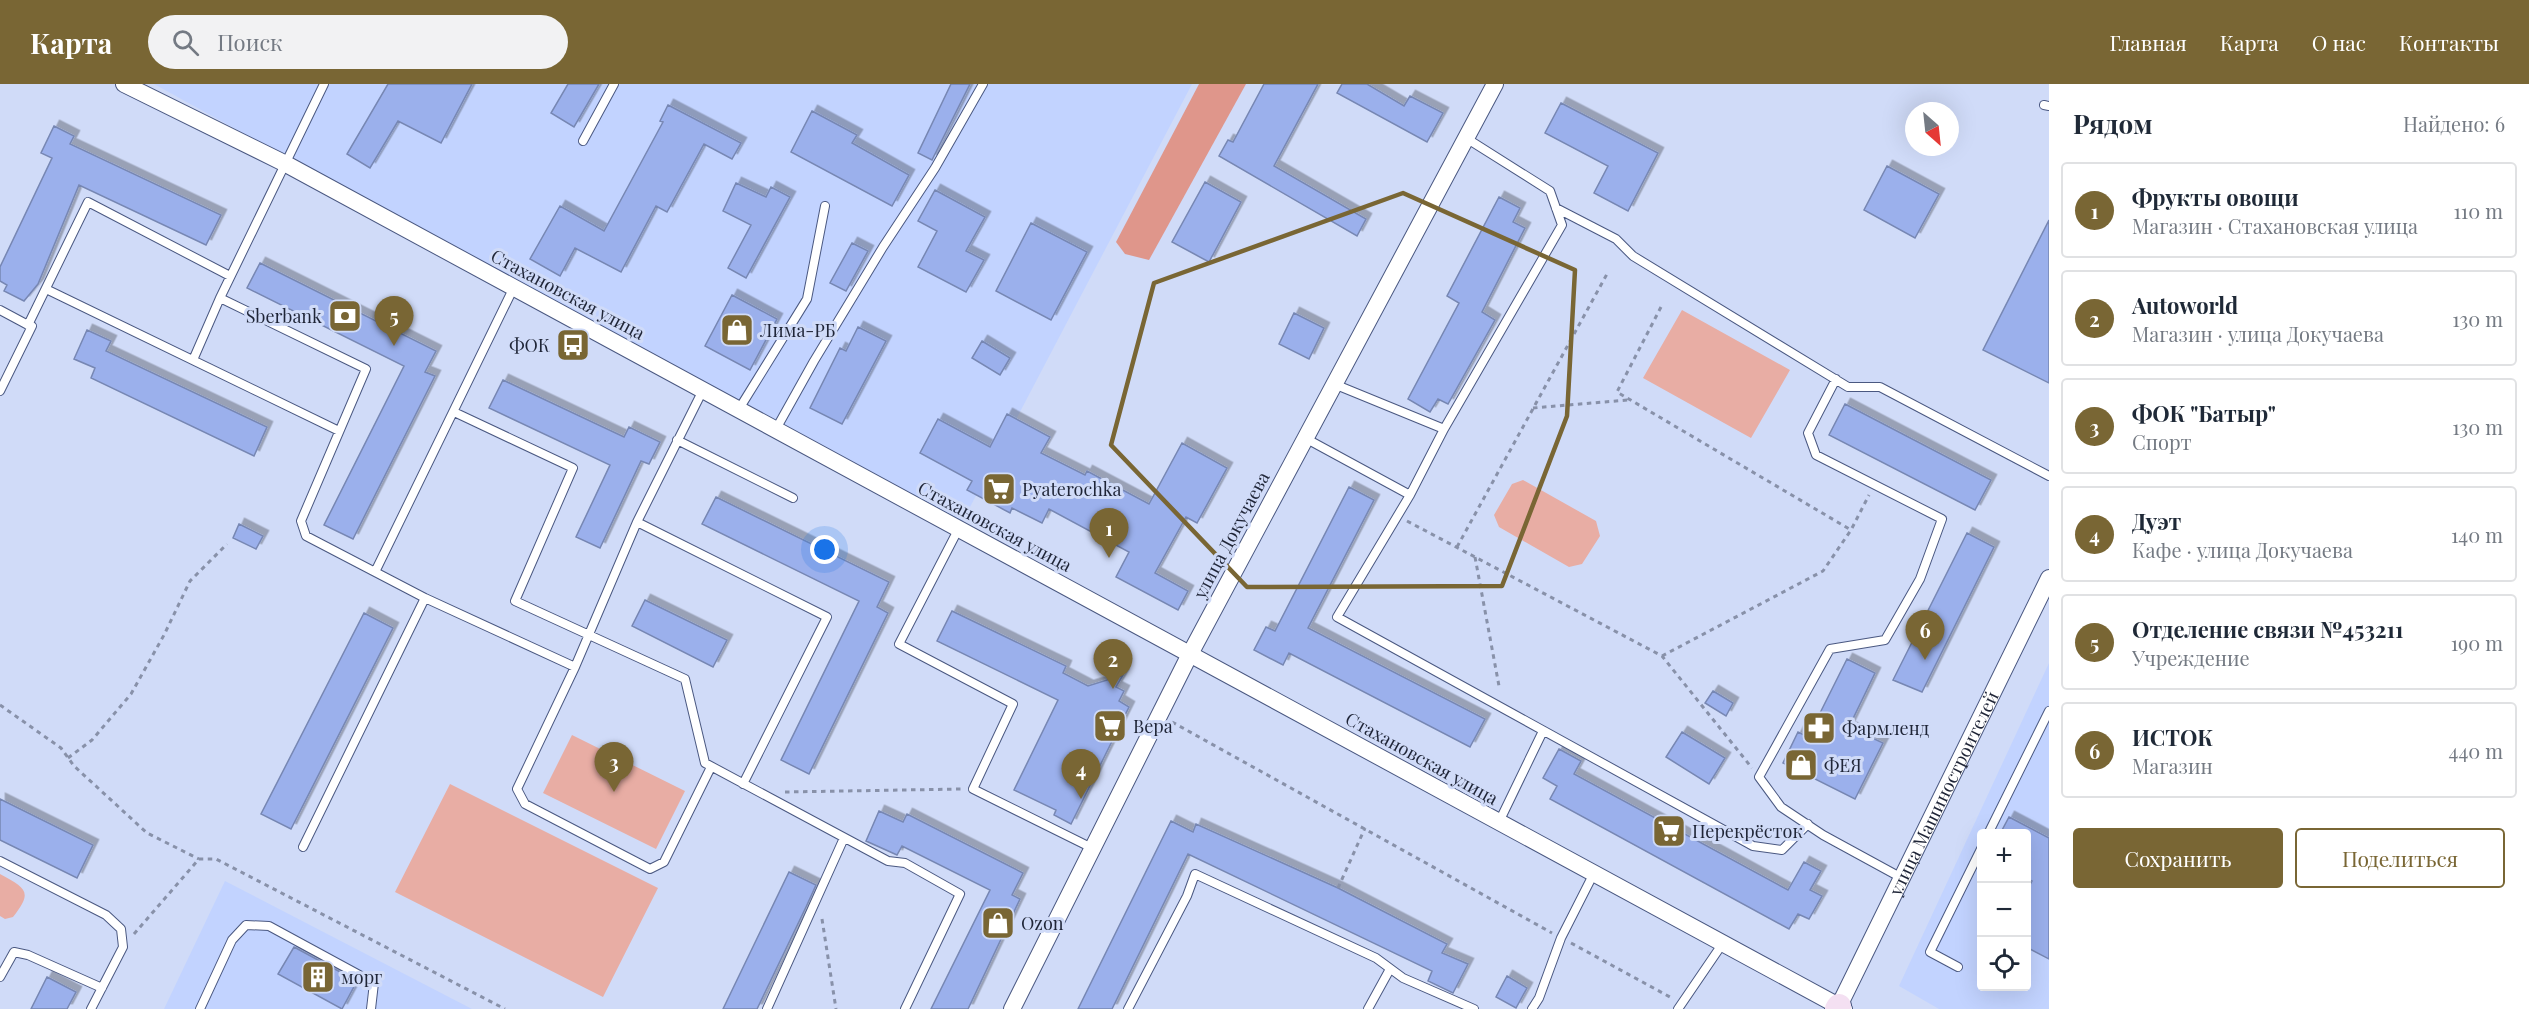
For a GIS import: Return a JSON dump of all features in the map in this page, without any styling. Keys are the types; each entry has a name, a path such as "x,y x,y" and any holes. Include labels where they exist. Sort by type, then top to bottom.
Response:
{"street":[{"name":"Стахановская улица","path":"124,84 286,164 1840,1008"},
{"name":"улица Докучаева","path":"1012,1009 1190,654 1495,84"},
{"name":"улица Машиностроителей","path":"1840,1008 1900,877 2049,578"}],"lane":[{"path":"193,360 220,298 324,84"},
{"path":"583,141 614,84"},
{"path":"776,429 843,314 935,168 983,84"},
{"path":"1466,138 1550,191 1562,225 1444,429 1398,516 1337,617 1753,846 1782,850 1808,824"},
{"path":"28,325 88,202 231,276"},
{"path":"739,409 807,298 825,206"},
{"path":"1556,208 1616,239 1633,256 1848,387 1880,387 2049,476"},
{"path":"375,572 514,287"},
{"path":"46,289 339,431"},
{"path":"220,298 366,369 300,521 306,536 424,598 575,667"},
{"path":"0,310 32,326 0,391"},
{"path":"1836,380 1808,433 1816,455 1942,519 1920,579 1885,640 1830,650 1759,777 1781,807 1900,877"},
{"path":"1334,384 1444,429"},
{"path":"703,390 637,522 575,667 516,789 525,804 650,868 664,862 711,767"},
{"path":"453,412 573,468 515,601 685,679 705,763 711,767 888,861 905,863 960,894 905,1009"},
{"path":"1305,438 1410,495"},
{"path":"678,440 793,498"},
{"path":"637,522 827,617 743,784"},
{"path":"958,528 899,644 1013,704 973,789 1094,849"},
{"path":"303,847 424,598"},
{"path":"1990,829 2049,711"},
{"path":"1499,822 1543,731"},
{"path":"767,1009 844,838"},
{"path":"1958,967 1930,952 1977,857"},
{"path":"0,861 106,915 121,929 123,947 91,1009"},
{"path":"1532,1009 1539,998 1561,938 1594,873"},
{"path":"1128,1009 1187,896 1195,874 1376,958 1403,978 1474,1009"},
{"path":"200,1009 232,940 246,925 269,926 374,983 371,1009"},
{"path":"1680,1006 1723,943"},
{"path":"0,977 14,952 28,955 102,988"},
{"path":"1368,1009 1390,969"}],"path":[{"path":"1457,547 1607,274"},
{"path":"1661,307 1617,393 1851,530"},
{"path":"1533,408 1629,400"},
{"path":"1662,656 1823,571 1851,530 1874,483"},
{"path":"1398,516 1662,656 1759,777"},
{"path":"68,758 92,740 131,694 164,635 190,581 227,544"},
{"path":"1475,557 1499,686"},
{"path":"0,705 60,748 74,766 147,833 199,859 216,859 505,1009"},
{"path":"1160,716 1365,828 1680,1006"},
{"path":"759,792 973,789"},
{"path":"1338,888 1365,828"},
{"path":"123,947 199,859"},
{"path":"818,897 836,1009"}],"highlighted area":[{"path":"1403,193 1575,270 1567,416 1502,586 1247,587 1111,445 1154,283"}],"shaded area":[{"path":"154,84 1192,84 959,528"},
{"path":"1199,84 1246,84 1149,260 1125,254 1116,242"},
{"path":"1682,310 1790,370 1751,438 1643,378"},
{"path":"1523,480 1596,521 1600,536 1582,564 1569,567 1499,527 1494,515 1512,484"},
{"path":"2049,663 2049,1009 1939,1009 1899,986"},
{"path":"572,735 685,791 656,849 543,793"},
{"path":"450,784 658,888 603,997 395,892"},
{"path":"0,874 21,887 25,896 13,917 5,919 0,916"},
{"path":"225,881 472,1009 164,1009"}],"building":[{"path":"388,84 472,84 441,143 398,121 370,168 347,154"},
{"path":"568,84 599,84 574,127 551,113"},
{"path":"951,84 970,84 932,160 918,153"},
{"path":"1264,84 1318,84 1274,166 1366,219 1357,236 1219,156 1228,140 1233,142"},
{"path":"1342,84 1367,84 1404,106 1410,96 1443,113 1427,142 1337,93"},
{"path":"1561,103 1658,153 1628,211 1594,193 1608,166 1545,133"},
{"path":"668,105 741,143 732,159 704,144 667,212 656,206 621,272 575,248 560,276 530,259 560,206 604,231 663,122 660,121"},
{"path":"812,111 857,135 852,143 909,175 892,206 791,152"},
{"path":"54,126 74,136 70,144 221,215 206,245 79,185 38,284 24,301 4,291 7,285 0,281 0,267 52,158 41,153"},
{"path":"1887,166 1939,194 1915,238 1864,210"},
{"path":"1205,182 1241,202 1209,262 1172,242"},
{"path":"736,183 766,197 771,187 790,197 746,278 728,268 751,225 723,211"},
{"path":"935,190 985,217 966,251 984,260 966,292 918,267 937,231 918,221"},
{"path":"1499,197 1520,208 1513,222 1525,228 1482,312 1495,320 1448,404 1438,399 1430,412 1408,399 1459,303 1447,296"},
{"path":"2049,220 2049,383 1983,350"},
{"path":"1031,223 1087,252 1051,320 996,291"},
{"path":"852,243 868,251 846,291 830,283"},
{"path":"260,263 436,351 425,372 435,376 353,539 324,525 404,366 247,288"},
{"path":"732,295 777,319 750,370 705,346"},
{"path":"1294,313 1324,328 1309,359 1279,344"},
{"path":"858,327 886,341 842,424 810,408 840,348 846,351"},
{"path":"87,330 111,341 106,351 267,427 254,456 91,378 95,368 74,359"},
{"path":"982,341 1010,358 1000,375 972,358"},
{"path":"503,380 624,437 629,427 660,442 649,464 641,461 600,548 576,537 610,465 489,408"},
{"path":"1845,404 1991,480 1975,510 1829,435"},
{"path":"1007,414 1050,437 1041,453 1085,475 1087,471 1149,504 1182,443 1227,468 1197,523 1186,517 1155,573 1188,591 1178,610 1116,577 1129,552 1049,509 1042,523 1012,508 1010,513 967,490 972,481 920,453 938,419 990,447"},
{"path":"1349,487 1374,500 1308,628 1485,719 1470,747 1289,653 1283,665 1254,650 1266,627 1275,631"},
{"path":"716,497 889,582 877,607 888,613 809,774 781,760 859,601 702,524"},
{"path":"239,524 263,536 256,549 233,538"},
{"path":"1967,533 1994,547 1922,692 1893,680"},
{"path":"645,600 727,640 713,667 632,626"},
{"path":"952,611 1066,666 1063,673 1088,686 1123,675 1116,687 1124,691 1119,701 1129,707 1071,824 1054,815 1056,810 1014,790 1058,700 937,641"},
{"path":"364,613 393,628 291,829 261,814"},
{"path":"1847,659 1875,673 1849,727 1883,743 1855,799 1783,763 1798,732 1808,737"},
{"path":"1713,691 1733,703 1726,716 1705,703"},
{"path":"1682,732 1725,758 1709,784 1666,757"},
{"path":"1559,749 1581,761 1574,774 1788,890 1804,862 1821,871 1810,890 1822,896 1809,919 1798,914 1789,929 1550,799 1557,786 1543,778"},
{"path":"0,799 93,845 77,878 0,840"},
{"path":"879,811 903,822 907,814 1023,873 1012,895 1020,899 968,1009 931,1009 990,890 902,846 897,855 866,841"},
{"path":"2009,817 2049,838 2049,959 2031,950 2031,829 2003,829"},
{"path":"1171,821 1193,832 1196,824 1338,888 1447,944 1442,953 1468,964 1453,993 1428,981 1432,971 1188,854 1112,1009 1078,1009"},
{"path":"789,872 816,885 757,1009 723,1009"},
{"name":"морг","path":"294,947 357,981 342,1009 278,974"},
{"path":"1507,976 1527,988 1516,1008 1496,997"},
{"path":"47,977 76,992 67,1009 31,1009"}],"place":[{"name":"Sberbank","path":"345,316"},
{"name":"Лима-РБ","path":"737,330"},
{"name":"ФОК","path":"573,345"},
{"name":"Отделение связи №453211","path":"394,346"},
{"name":"Pyaterochka","path":"999,489"},
{"name":"Фрукты овощи","path":"1109,558"},
{"name":"ИСТОК","path":"1925,660"},
{"name":"Autoworld","path":"1113,689"},
{"name":"Вера","path":"1110,726"},
{"name":"Фармленд","path":"1819,728"},
{"name":"ФЕЯ","path":"1801,765"},
{"name":"ФОК \"Батыр\"","path":"614,792"},
{"name":"Дуэт","path":"1081,799"},
{"name":"Перекрёсток","path":"1669,831"},
{"name":"Ozon","path":"998,923"},
{"name":"морг","path":"318,977"}]}
